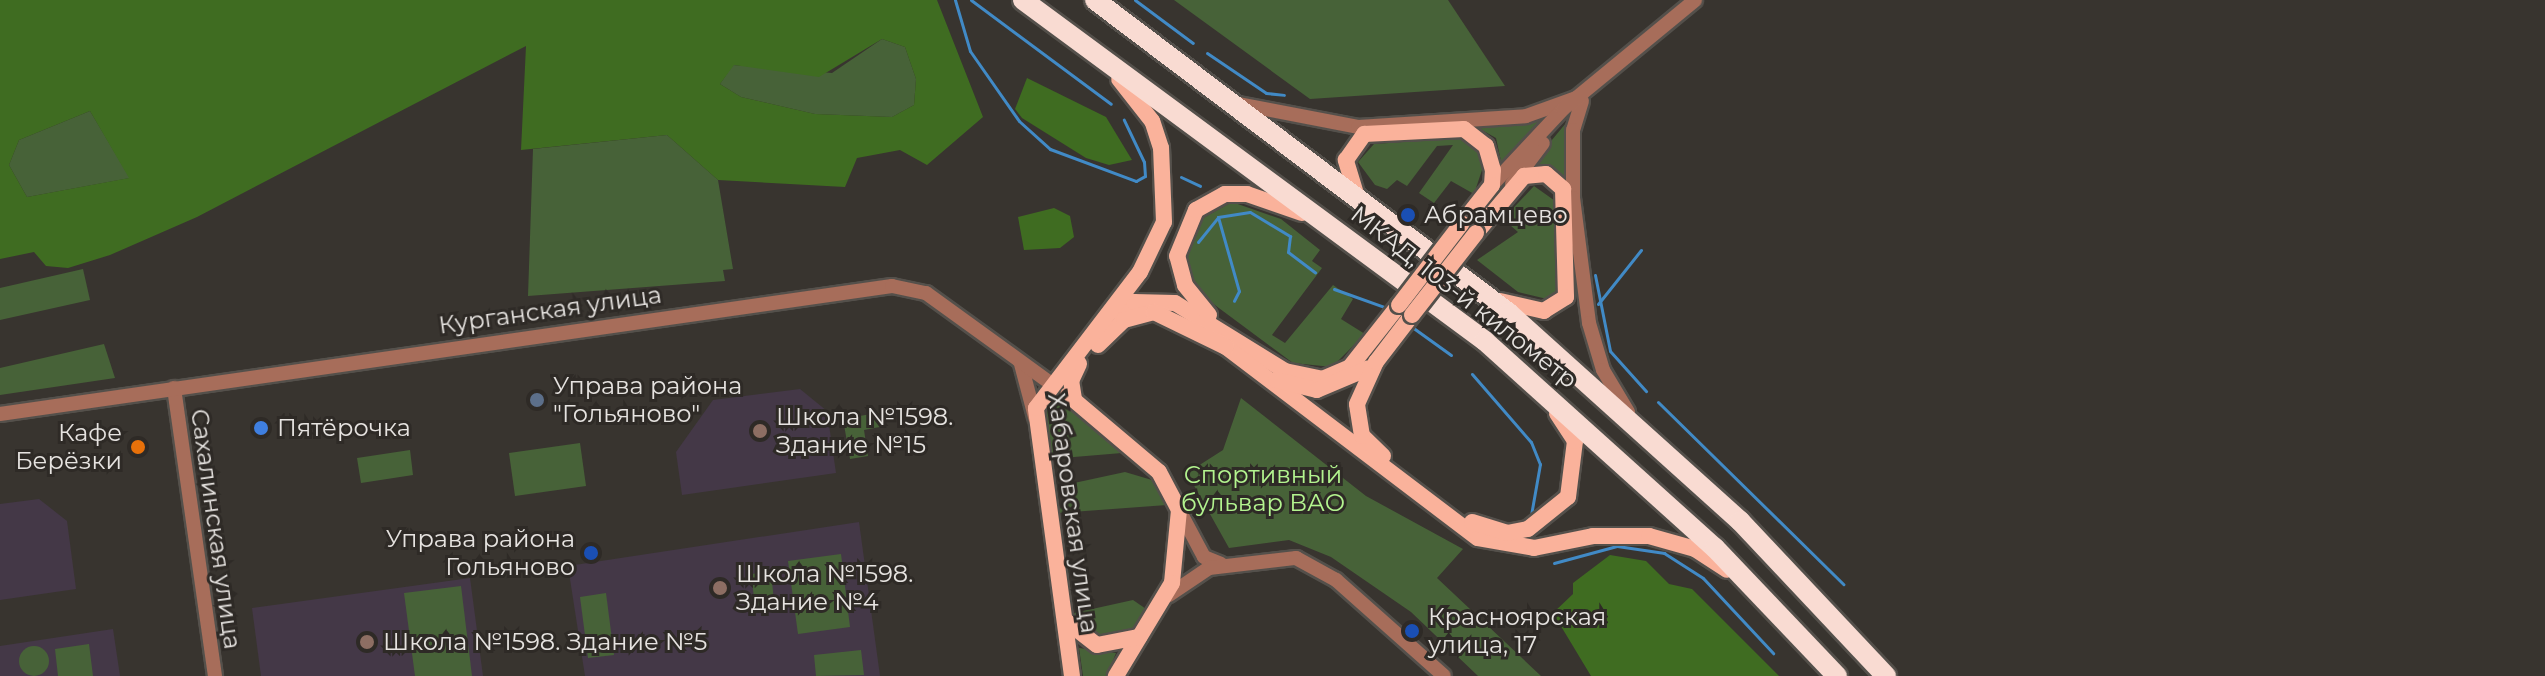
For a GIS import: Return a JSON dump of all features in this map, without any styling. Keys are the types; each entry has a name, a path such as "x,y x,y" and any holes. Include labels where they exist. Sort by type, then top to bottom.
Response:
{"highway":[{"name":"МКАД, 103-й километр","path":"1023,0 1485,341 1796,629 1837,676"},
{"name":"МКАД, 103-й километр","path":"1095,0 1471,284 1637,425 1886,676"}],"main road":[{"path":"1036,418 1039,400 1106,321 1156,245 1166,174 1137,97 1048,18"},
{"path":"1357,197 1348,150 1376,131 1464,129 1491,158 1499,190"},
{"path":"1106,321 1126,305 1153,300 1285,371 1322,379 1350,367 1406,310 1499,190 1535,173 1563,189 1566,297 1544,311 1523,311 1471,284"},
{"path":"1391,269 1306,215 1274,200 1225,194 1196,210 1177,256 1185,285 1218,334 1478,538 1534,548 1626,533 1673,541 1719,563 1796,629"},
{"path":"1406,310 1376,362 1356,416 1373,449 1486,530 1528,529 1568,497 1575,441 1485,341"},
{"path":"1074,399 1071,381 1079,364 1137,314 1174,316 1218,334 1297,388 1337,387 1376,362"},
{"name":"Курганская улица","path":"1053,385 1074,399"},
{"name":"Хабаровская улица","path":"1074,399 1159,472 1179,510 1181,548 1164,601 1116,676"},
{"name":"Хабаровская улица","path":"1036,418 1072,676"},
{"path":"1064,612 1075,634 1097,645 1129,643 1145,630"}],"street":[{"path":"1499,190 1579,100 1695,0"},
{"path":"1230,102 1358,127 1526,116 1579,100"},
{"path":"1579,100 1573,130 1573,198 1589,323 1603,370 1637,425"},
{"name":"Курганская улица","path":"0,414 892,286 926,293 1053,385"},
{"name":"Хабаровская улица","path":"1019,360 1036,418"},
{"name":"Сахалинская улица","path":"174,388 215,676"},
{"path":"1179,510 1204,557 1225,564"},
{"path":"1164,601 1186,578 1225,564 1269,556 1309,562 1444,676"}],"shaded area":[{"name":"Школа №1598. Здание №15","path":"800,389 827,411 836,473 682,495 676,452 713,400"},
{"path":"39,499 67,521 76,589 0,600 0,504"},
{"name":"Школа №1598. Здание №4","path":"859,522 880,676 585,676 568,566"},
{"name":"Школа №1598. Здание №5","path":"470,578 483,676 261,676 252,608"},
{"path":"113,629 120,676 0,676 0,646"}],"green space":[{"path":"0,0 937,0 983,117 927,165 900,150 857,158 845,187 718,180 667,135 521,150 526,46 197,217 110,255 68,268 46,266 34,252 0,259","holes":["882,39 905,47 916,79 914,105 892,117 815,114 741,97 720,84 734,65 819,77","90,111 129,178 27,197 9,165 19,140"]},
{"path":"1174,0 1448,0 1505,86 1310,99"},
{"path":"882,39 905,47 916,79 914,105 892,117 815,114 741,97 720,84 733,65 832,73"},
{"path":"1027,78 1106,117 1132,160 1109,165 1086,158 1022,118 1015,109"},
{"path":"90,111 130,178 27,197 9,165 19,140"},
{"path":"1549,117 1502,166 1496,138 1471,124"},
{"path":"1566,123 1566,164 1568,180 1532,164"},
{"path":"667,135 718,180 733,269 723,270 725,281 528,296 533,149"},
{"path":"1460,138 1486,158 1474,194 1451,181 1434,203 1419,193 1453,145 1437,146 1407,186 1397,180 1387,189 1375,185 1358,162 1374,144"},
{"path":"1534,186 1558,203 1559,292 1547,299 1518,292 1477,260 1518,232 1503,219"},
{"path":"1232,202 1281,219 1320,250 1312,261 1322,268 1272,335 1285,343 1333,285 1353,299 1341,319 1365,334 1332,367 1293,363 1200,294 1185,260 1185,241 1196,222"},
{"path":"1054,208 1070,216 1074,237 1060,248 1024,250 1018,217"},
{"path":"83,269 90,300 0,320 0,288"},
{"path":"104,344 115,378 0,395 0,368"},
{"name":"Спортивный бульвар ВАО","path":"1241,398 1366,496 1463,549 1437,578 1541,676 1478,676 1411,612 1331,557 1289,540 1229,548 1187,473 1223,450"},
{"path":"1053,403 1066,404 1122,453 1050,459 1044,412"},
{"path":"882,412 885,426 864,430 868,456 850,459 843,419"},
{"path":"580,443 586,486 515,496 509,453"},
{"path":"410,450 413,475 361,483 357,458"},
{"path":"1125,472 1152,480 1167,505 1058,513 1074,483"},
{"path":"841,554 850,627 798,634 788,561"},
{"path":"1610,555 1646,561 1669,584 1692,589 1779,676 1591,676 1553,613 1573,594 1573,583"},
{"path":"771,572 775,611 756,613 751,574"},
{"path":"461,586 472,676 415,676 404,593"},
{"path":"606,593 614,655 588,658 580,597"},
{"path":"1133,600 1149,611 1131,632 1107,638 1081,627 1074,613"},
{"path":"89,644 93,676 58,676 55,649"},
{"path":"34,646 45,650 49,661 45,672 34,676 23,672 19,661 23,650"},
{"path":"1079,648 1116,653 1107,676 1083,676"},
{"path":"861,650 864,675 816,676 814,655"}],"waterway":[{"path":"955,0 970,51 1019,121 1050,149 1136,181 1145,176 1144,162 1124,120"},
{"path":"971,0 1111,104"},
{"path":"1135,0 1193,43"},
{"path":"1207,53 1266,93 1284,95"},
{"path":"1181,177 1200,186"},
{"path":"1198,242 1218,217 1250,212 1290,236 1288,252 1315,272"},
{"path":"1218,217 1239,291 1234,301"},
{"path":"1598,304 1641,250"},
{"path":"1595,275 1610,351 1646,391"},
{"path":"1334,289 1387,308"},
{"path":"1412,327 1451,355"},
{"path":"1472,374 1531,442 1540,464 1531,515"},
{"path":"1658,402 1843,584"},
{"path":"1554,563 1617,546 1664,553 1703,578 1773,653"}],"place":[{"name":"Абрамцево","path":"1408,215"},
{"name":"Управа района \"Гольяново\"","path":"537,400"},
{"name":"Пятёрочка","path":"261,428"},
{"name":"Школа №1598. Здание №15","path":"760,431"},
{"name":"Кафе Берёзки","path":"138,447"},
{"name":"Управа района Гольяново","path":"591,553"},
{"name":"Школа №1598. Здание №4","path":"720,588"},
{"name":"Красноярская улица, 17","path":"1412,631"},
{"name":"Школа №1598. Здание №5","path":"367,642"}]}
